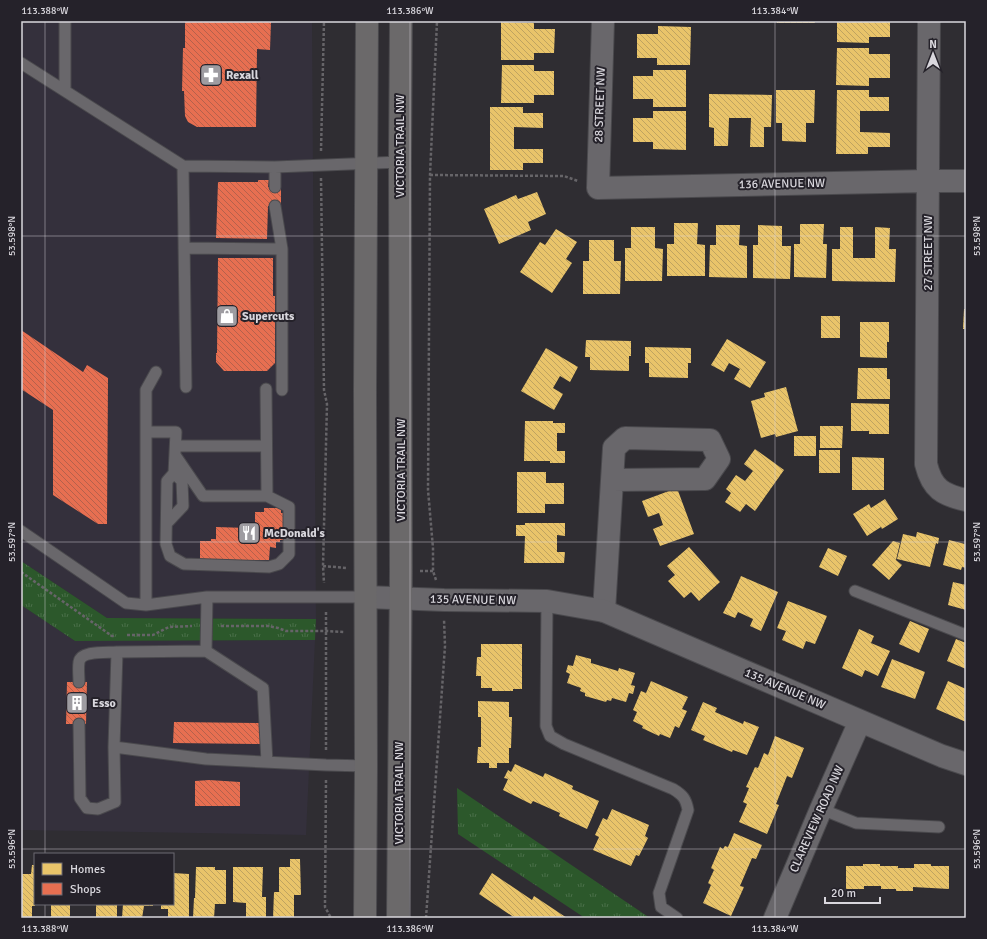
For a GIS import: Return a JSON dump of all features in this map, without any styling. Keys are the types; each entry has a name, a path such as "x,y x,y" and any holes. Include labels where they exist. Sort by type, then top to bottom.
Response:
{"main road":[{"path":"365,918 367,21"},
{"name":"VICTORIA TRAIL NW","path":"398,918 401,599 401,21"}],"street":[{"name":"28 STREET NW","path":"598,188 602,21"},
{"name":"27 STREET NW","path":"928,21 926,464 933,483 942,493 966,500"},
{"name":"136 AVENUE NW","path":"598,188 966,181"},
{"path":"604,611 613,480"},
{"name":"135 AVENUE NW","path":"366,597 444,600 547,601 604,611 942,756 966,764"},
{"name":"CLAREVIEW ROAD NW","path":"775,918 860,721"}],"lane":[{"path":"65,21 66,92"},
{"path":"21,63 183,166 275,167 400,162"},
{"path":"183,166 186,387"},
{"path":"275,167 276,188"},
{"path":"275,206 282,249 282,390"},
{"path":"184,248 282,249"},
{"path":"146,605 146,390 156,372"},
{"path":"266,389 266,496"},
{"path":"146,432 176,432 174,473 167,481 166,544 170,556 184,564 268,566 279,564 289,554 289,507 266,496 203,496 176,450"},
{"path":"176,450 266,446"},
{"path":"167,523 183,506 182,481 174,473"},
{"path":"21,531 126,603 146,605 207,597 366,597"},
{"path":"855,591 966,635"},
{"path":"206,651 207,597"},
{"path":"547,601 546,726 550,736 564,744 673,789 683,795 686,800 688,810 659,893 662,907 677,918"},
{"path":"79,682 79,662 83,656 88,653 206,651 263,688 267,762"},
{"path":"79,724 80,798 87,808 98,809 114,802 117,652"},
{"path":"114,747 206,758 366,766"},
{"path":"821,809 856,823 939,827"}],"path":[{"path":"324,21 320,132 324,390 326,404 323,566 326,618"},
{"path":"426,918 445,646 444,600 433,571 433,548 428,490 430,175 437,21"},
{"path":"430,175 564,176 598,188"},
{"path":"21,572 112,636 119,636"},
{"path":"125,635 153,635 169,627 206,626 268,626 286,631 366,633"}],"shaded area":[{"path":"21,21 312,21 316,619 107,618 21,561"},
{"path":"21,605 75,641 315,640 306,835 21,830"}],"green space":[{"path":"21,561 107,618 316,619 315,640 75,641 21,605"},
{"path":"457,788 650,918 585,918 458,834"}],"building: Homes":[{"path":"777,21 815,21 815,23 777,23"},
{"path":"837,21 890,21 890,37 869,37 869,43 837,42"},
{"path":"501,22 534,23 534,29 555,29 554,53 534,53 534,60 501,60"},
{"path":"658,26 691,27 690,65 657,65 657,58 637,58 637,34 658,34"},
{"path":"837,48 869,48 869,54 890,54 890,78 869,78 869,86 836,85"},
{"path":"502,65 534,65 534,71 554,71 554,95 534,95 534,103 501,103"},
{"path":"653,70 686,70 686,107 653,107 653,99 633,99 633,76 653,76"},
{"path":"776,90 815,90 814,123 806,123 806,142 782,141 782,123 776,123"},
{"path":"837,90 869,90 869,97 889,97 889,111 860,111 860,132 890,133 890,147 868,147 868,154 836,154"},
{"path":"709,94 772,95 771,127 764,127 764,147 750,147 751,118 729,118 728,146 714,146 714,128 709,127"},
{"path":"490,107 523,107 523,113 543,113 543,128 514,127 514,149 543,149 543,163 523,163 523,170 490,170"},
{"path":"653,111 686,111 686,150 653,149 653,142 633,142 633,118 653,118"},
{"path":"537,192 546,214 528,222 531,230 499,244 484,209 516,195 518,199"},
{"path":"674,223 698,223 697,244 705,245 705,276 667,276 667,244 674,244"},
{"path":"800,224 824,224 823,244 827,244 826,278 794,277 794,244 800,244"},
{"path":"716,225 740,225 739,245 747,246 747,278 709,277 710,245 716,245"},
{"path":"758,225 782,226 782,246 791,246 790,279 753,278 753,245 758,245"},
{"path":"631,227 655,227 655,248 663,249 662,281 625,281 625,248 631,248"},
{"path":"840,227 853,227 853,258 875,258 875,227 890,228 889,249 896,249 895,282 832,281 832,249 840,249"},
{"path":"556,229 577,242 566,259 572,263 552,293 520,272 540,242 545,245"},
{"path":"589,240 614,240 614,261 621,261 620,294 583,294 583,261 589,261"},
{"path":"964,309 966,309 966,329 963,329"},
{"path":"821,316 840,316 840,338 821,338"},
{"path":"860,322 889,322 887,358 860,357"},
{"path":"727,339 766,362 750,388 734,379 740,369 729,363 724,372 711,365"},
{"path":"586,340 631,341 629,371 590,370 590,357 585,357"},
{"path":"645,347 691,348 691,363 688,363 688,378 649,377 649,363 645,363"},
{"path":"546,348 578,367 570,382 560,376 553,388 563,394 554,410 521,391"},
{"path":"858,368 887,368 887,379 890,379 890,399 857,399"},
{"path":"786,387 798,431 776,437 775,434 761,438 751,401 765,397 764,393"},
{"path":"851,403 889,404 889,434 869,434 869,431 851,431"},
{"path":"525,421 553,421 553,423 565,423 565,433 557,433 557,451 565,451 565,463 550,463 550,461 524,461"},
{"path":"820,426 843,426 842,448 820,448"},
{"path":"794,436 816,436 816,456 794,456"},
{"path":"755,449 784,470 755,511 746,504 740,512 725,502 731,493 726,489 736,475 745,481 753,471 744,464"},
{"path":"819,450 840,450 840,473 819,473"},
{"path":"852,457 884,458 884,490 852,490"},
{"path":"517,472 546,472 546,483 564,483 564,504 545,504 545,513 517,513"},
{"path":"677,488 694,534 660,546 653,529 663,525 659,513 648,517 642,501"},
{"path":"885,499 898,519 867,536 853,514 869,504 871,508"},
{"path":"525,523 565,523 565,536 557,535 557,552 565,552 564,563 524,563 525,536 516,536 516,525 525,525"},
{"path":"917,532 939,538 938,544 936,543 930,567 897,559 903,534 916,537"},
{"path":"949,540 965,544 966,540 966,568 962,567 961,570 943,565"},
{"path":"893,541 900,543 896,560 902,565 889,580 872,565"},
{"path":"689,547 720,582 699,601 691,592 684,598 668,581 675,575 667,566"},
{"path":"828,548 847,556 838,576 819,567"},
{"path":"741,576 778,592 761,631 750,626 753,619 738,612 735,618 723,613"},
{"path":"953,582 966,585 966,610 948,605"},
{"path":"788,601 827,616 815,644 806,641 803,649 782,640 786,631 777,628"},
{"path":"910,621 929,629 919,653 899,644"},
{"path":"859,629 874,636 871,643 890,651 878,676 865,670 862,677 842,668"},
{"path":"956,639 966,643 966,669 947,661"},
{"path":"481,644 522,644 522,689 513,689 513,691 492,691 492,688 481,688 481,676 476,676 477,657 481,657"},
{"path":"576,655 591,659 591,663 618,671 619,668 635,673 631,685 635,686 633,694 629,693 626,702 612,698 611,701 607,700 606,702 585,696 585,693 580,691 581,688 567,683 570,674 566,672 568,665 573,666"},
{"path":"892,659 925,672 915,699 881,687"},
{"path":"651,681 688,697 682,709 687,711 679,728 675,726 670,738 660,734 659,736 642,728 643,726 633,721 637,712 633,710 641,691 646,693"},
{"path":"948,681 966,689 966,722 936,709"},
{"path":"478,701 509,702 509,717 512,717 509,763 497,763 497,768 489,768 489,763 477,763 478,747 481,747 481,717 478,717"},
{"path":"703,702 717,708 715,712 743,724 744,721 759,727 747,755 733,750 732,752 703,740 705,736 691,730"},
{"path":"775,736 804,748 792,778 787,776 776,804 779,805 767,834 739,822 747,804 743,802 749,788 746,787 755,767 758,768 764,753 768,755"},
{"path":"515,764 543,777 545,773 573,786 572,789 599,801 587,829 559,816 560,813 533,801 531,804 503,790 508,779 504,778 508,770 511,772"},
{"path":"612,809 649,825 645,836 648,838 639,856 636,855 631,866 593,850 599,837 595,835 603,818 607,820"},
{"path":"734,833 762,845 756,859 752,858 740,886 744,887 731,916 703,903 711,885 708,883 714,870 711,868 720,847 723,849 725,846 728,847"},
{"path":"290,859 300,859 301,895 294,895 294,918 273,918 274,892 279,892 279,867 290,867"},
{"path":"863,864 898,866 898,868 914,868 914,864 949,866 949,889 913,887 913,891 896,891 896,889 881,889 881,886 864,886 864,889 846,889 846,866 863,866"},
{"path":"32,865 34,865 35,906 32,906 32,918 21,918 21,874 31,874"},
{"path":"196,867 215,867 215,870 226,870 226,904 215,904 214,918 193,918"},
{"path":"233,867 263,867 262,897 266,897 266,918 246,918 246,903 233,902"},
{"path":"174,873 189,874 189,918 168,918 168,909 161,909 161,905 174,905"},
{"path":"492,873 532,900 534,896 567,918 515,918 479,894"},
{"path":"51,905 70,905 70,918 51,918"},
{"path":"96,905 117,905 117,918 96,918"},
{"path":"123,905 153,905 144,906 142,918 122,918"}],"building: Shops":[{"path":"185,22 271,22 270,50 257,49 256,127 197,127 188,122 185,116 184,91 182,91"},
{"path":"258,180 269,180 268,187 281,187 281,206 268,206 267,239 216,238 218,182 258,182"},
{"path":"218,258 273,258 273,296 275,296 275,363 267,371 224,371 216,362"},
{"path":"21,330 83,372 87,365 108,378 107,524 98,524 53,495 53,410 21,389"},
{"name":"McDonald's","path":"264,508 281,508 281,513 284,513 283,540 276,542 276,548 270,547 269,560 200,560 200,541 211,541 211,539 216,539 216,527 248,528 248,522 255,523 255,512 264,512"},
{"name":"Esso","path":"67,682 87,682 86,724 66,724"},
{"path":"174,722 262,723 262,744 173,743"},
{"path":"209,780 240,782 240,806 195,806 195,781"}],"place":[{"name":"Rexall","path":"211,75"},
{"name":"Supercuts","path":"227,316"},
{"name":"McDonald's","path":"249,533"},
{"name":"Esso","path":"77,703"}]}
